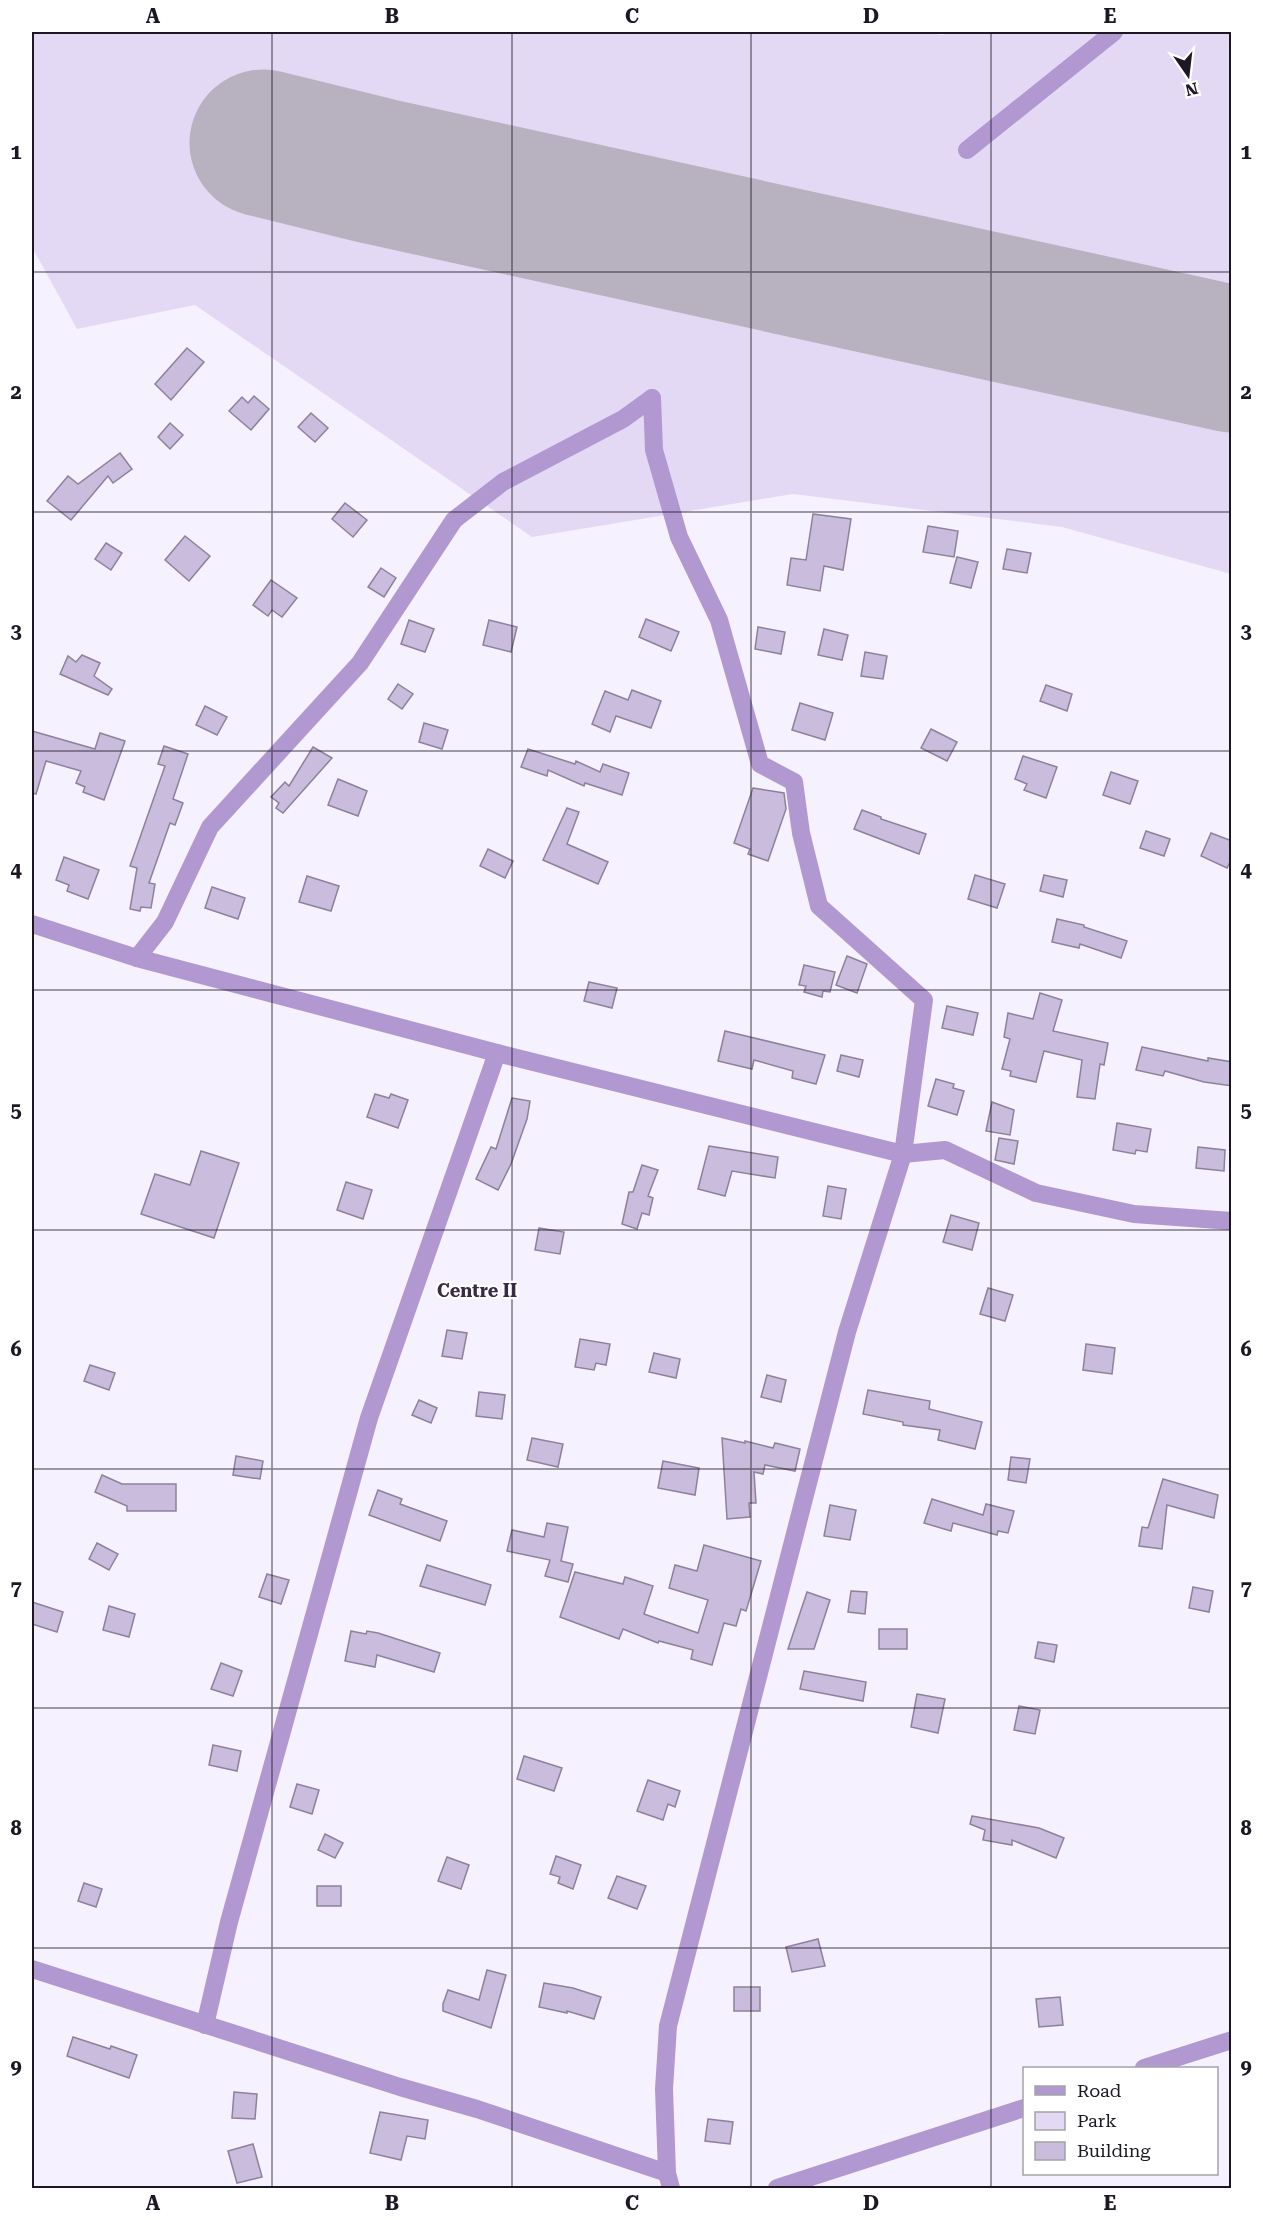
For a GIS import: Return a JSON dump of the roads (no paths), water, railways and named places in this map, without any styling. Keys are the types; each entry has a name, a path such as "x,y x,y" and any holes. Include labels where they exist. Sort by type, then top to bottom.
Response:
{"street":[{"path":"967,150 1114,32"},
{"path":"32,1969 400,2087 477,2109 669,2181 664,2089 668,2026 847,1332 903,1154 924,1000 819,906 801,833 794,782 760,764 719,620 679,537 654,450 652,398 623,420 503,482 453,520 360,663 210,827 165,922 137,958"},
{"path":"32,924 137,958 497,1053 903,1154 945,1150 1036,1193 1134,1214 1232,1221"},
{"path":"205,2025 229,1922 369,1418 497,1053"},
{"path":"1147,2067 1232,2040"},
{"path":"777,2188 1023,2108"}],"district":[{"name":"Centre II","path":"477,1290"}]}
